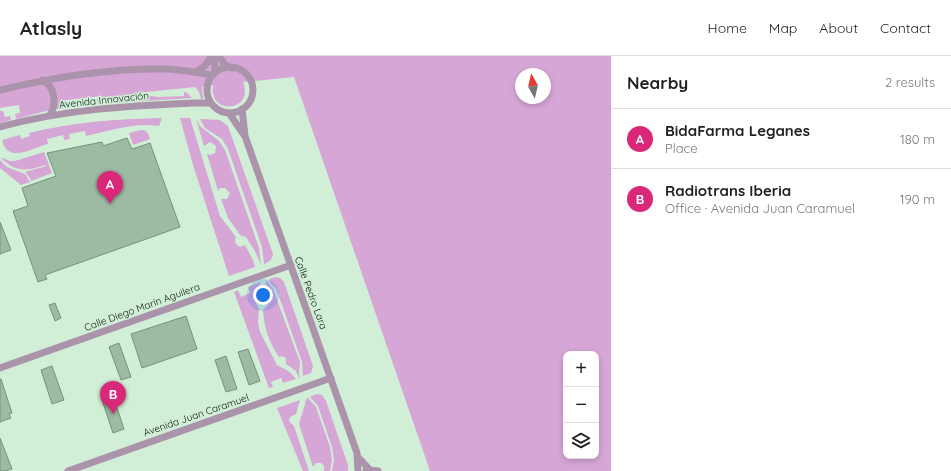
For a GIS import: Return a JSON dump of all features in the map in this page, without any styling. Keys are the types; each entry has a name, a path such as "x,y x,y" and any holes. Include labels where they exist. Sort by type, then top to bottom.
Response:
{"street":[{"path":"194,73 208,63 211,56"},
{"path":"214,56 214,74"},
{"path":"219,56 225,65 233,68 241,71 245,74 252,85 251,99 246,106 236,112 222,112 208,99 207,89 210,79 214,74 224,68 233,68"},
{"path":"0,90 42,80 119,70 165,69 214,74"},
{"path":"42,80 50,85 54,95 54,110 50,115"},
{"name":"Avenida Innovación","path":"0,127 50,115 77,111 123,106 211,103"},
{"name":"Calle Pedro Lara","path":"242,109 245,136 358,457 368,470"},
{"name":"Calle Pedro Lara","path":"229,113 245,136"},
{"name":"Calle Diego Marín Aguilera","path":"0,368 291,265"},
{"name":"Avenida Juan Caramuel","path":"68,471 331,378"},
{"name":"Calle Pedro Lara","path":"358,457 358,471"},
{"path":"368,470 378,471"}],"shaded area":[{"path":"0,56 611,56 611,471 430,471 294,77 243,82 245,92 243,99 237,104 231,106 223,106 217,102 213,95 213,85 202,87 203,99 201,99 199,92 195,87 136,93 157,97 184,96 184,92 186,92 192,98 98,104 97,99 102,99 102,96 59,101 69,102 92,100 92,104 50,110 16,119 15,114 20,113 19,105 0,108"},
{"path":"0,111 3,111 5,117 10,116 11,120 0,123"},
{"path":"162,118 159,126 131,126 86,136 85,131 69,134 70,139 64,140 63,135 47,139 48,144 28,151 15,153 10,152 5,147 2,140 20,135 21,139 30,136 29,133 62,126 112,120"},
{"path":"180,118 190,118 220,216 236,237 236,244 240,247 245,245 255,267 229,276 193,165"},
{"path":"196,119 200,126 219,141 225,150 259,248 261,265 255,251 246,237 240,235 228,218 221,199 227,199 230,193 225,188 220,188 218,191 207,154 211,155 215,153 216,146 210,142 204,146"},
{"path":"200,119 220,120 228,126 273,254 269,262 264,264 262,247 228,149 222,139 205,128"},
{"path":"141,130 147,132 150,139 133,145 129,133"},
{"path":"44,152 52,173 31,181 25,172 46,166 45,165 33,169 22,169 6,163 1,158 15,161"},
{"path":"0,160 7,167 25,174 30,182 21,185 0,168"},
{"path":"276,277 280,278 284,282 313,366 311,373 303,376 302,362 276,288 270,283 269,279"},
{"path":"266,280 273,289 300,362 299,378 296,371 286,364 286,358 281,356 279,357 272,346 268,335 263,310 268,305 265,299"},
{"path":"260,282 261,298 256,303 259,309 258,322 260,332 277,365 289,372 296,379 283,383 281,378 271,382 273,387 269,388 234,292 238,290 241,297 250,293 248,287"},
{"path":"317,394 322,395 326,401 348,465 348,471 332,471 334,460 332,447 318,406 310,397"},
{"path":"308,398 316,407 330,447 332,460 330,471 324,471 324,466 321,463 316,463 313,467 299,424 306,399"},
{"path":"300,400 296,414 290,417 289,421 294,426 309,471 303,471 277,408"}],"building":[{"path":"127,138 132,149 150,143 180,227 45,275 47,279 38,282 13,211 28,206 22,188 56,176 47,153 102,142 103,146"},
{"path":"0,222 11,250 0,254"},
{"path":"55,303 61,318 55,321 49,305"},
{"path":"186,316 197,349 142,368 131,334"},
{"path":"119,343 131,377 121,380 109,347"},
{"path":"248,349 260,381 249,385 238,352"},
{"path":"226,356 237,389 226,392 215,360"},
{"path":"52,366 64,400 52,404 41,370"},
{"path":"0,379 12,413 9,414 11,418 0,422"},
{"path":"113,396 124,429 113,433 102,400"},
{"path":"0,438 12,469 5,471 0,471"}],"place":[{"name":"BidaFarma Leganes","path":"110,204"},
{"name":"Radiotrans Iberia","path":"113,414"}]}
